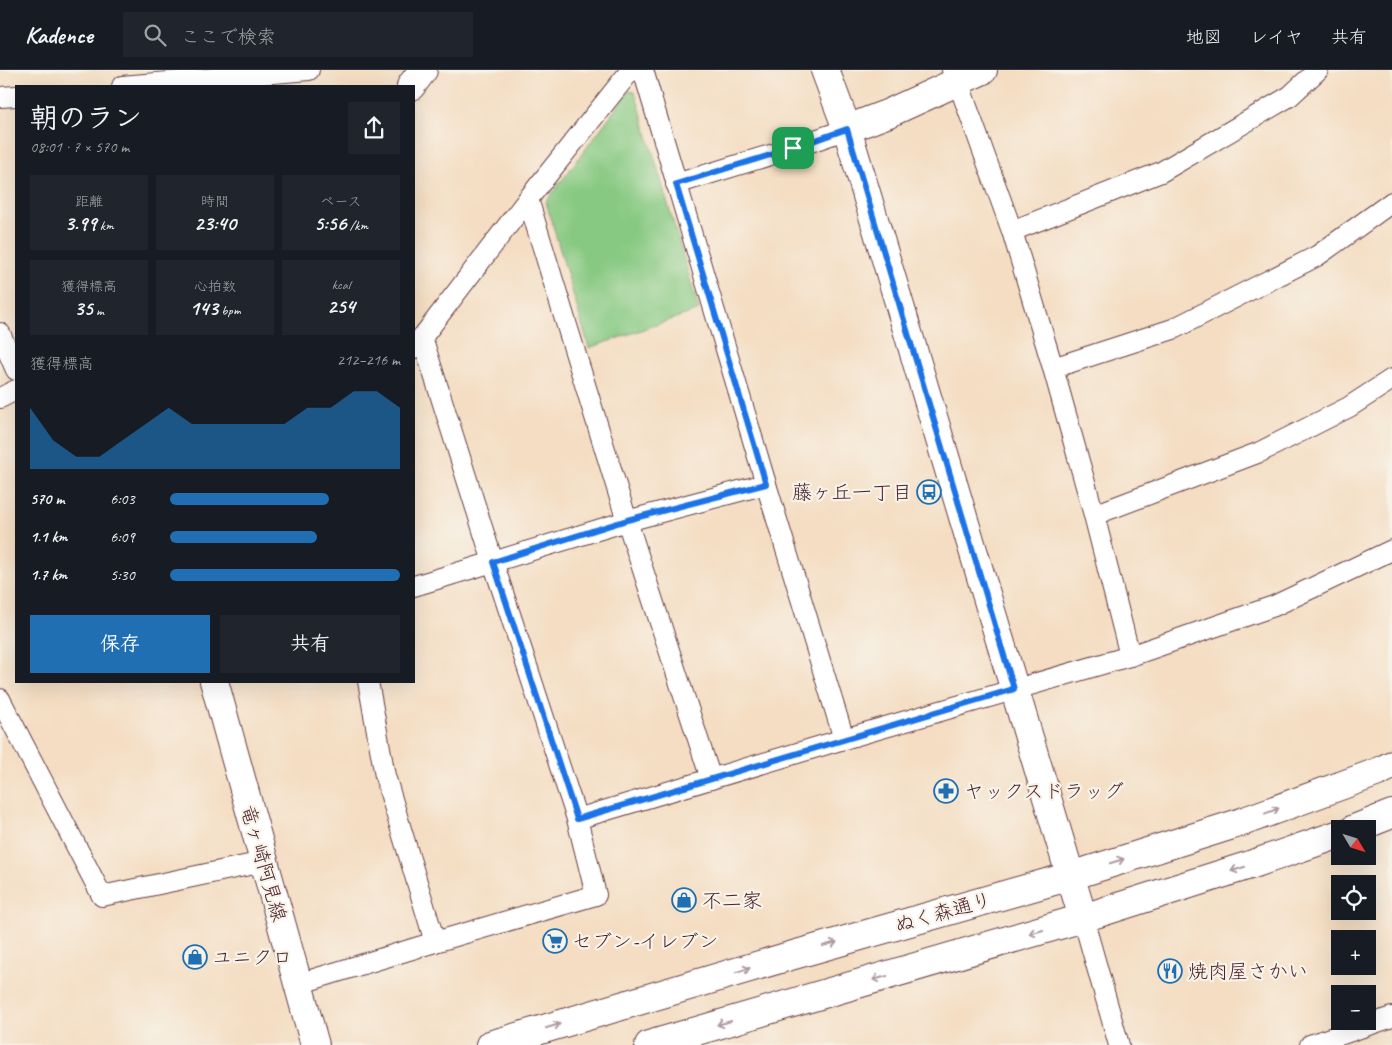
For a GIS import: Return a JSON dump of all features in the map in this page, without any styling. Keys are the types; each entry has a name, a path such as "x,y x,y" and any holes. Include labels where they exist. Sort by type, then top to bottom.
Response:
{"main road":[{"path":"825,70 847,129 1083,918"},
{"path":"847,129 889,114 955,76 983,70"},
{"name":"竜ヶ崎阿見線","path":"215,683 315,1045"},
{"name":"ぬく森通り","path":"490,1045 783,958 1071,876 1239,824 1392,765"},
{"path":"1376,820 1392,814"},
{"path":"649,1045 1083,918 1331,837"}],"street":[{"path":"127,85 182,75 309,70"},
{"path":"298,984 596,895 577,819 493,562 418,342 528,199 631,70"},
{"path":"643,70 844,739"},
{"path":"1012,231 1161,172 1290,96 1318,70"},
{"path":"955,76 1012,231 1094,515 1130,656"},
{"path":"0,97 15,96"},
{"path":"676,184 800,146 847,129"},
{"path":"528,199 627,520 711,779"},
{"path":"1053,368 1173,329 1317,256 1392,202"},
{"path":"0,333 15,368"},
{"path":"1094,515 1260,452 1349,407 1392,379"},
{"path":"0,398 15,390"},
{"path":"415,586 627,520 766,484"},
{"path":"577,819 1130,656 1274,606 1392,550"},
{"path":"368,683 385,776 435,942"},
{"path":"0,699 102,896 263,862"},
{"path":"1083,918 1119,1045"},
{"path":"1310,1045 1392,1017"}],"green space":[{"path":"629,91 635,92 699,310 589,348 546,202"}],"place":[{"name":"藤ヶ丘一丁目","path":"929,492"},
{"name":"ヤックスドラッグ","path":"946,791"},
{"name":"不二家","path":"684,900"},
{"name":"セブン-イレブン","path":"555,941"},
{"name":"ユニクロ","path":"195,957"},
{"name":"焼肉屋さかい","path":"1170,971"}],"route":[{"path":"847,129 1014,689 577,819 493,562 627,520 766,484 676,184 793,148 847,129"}]}
